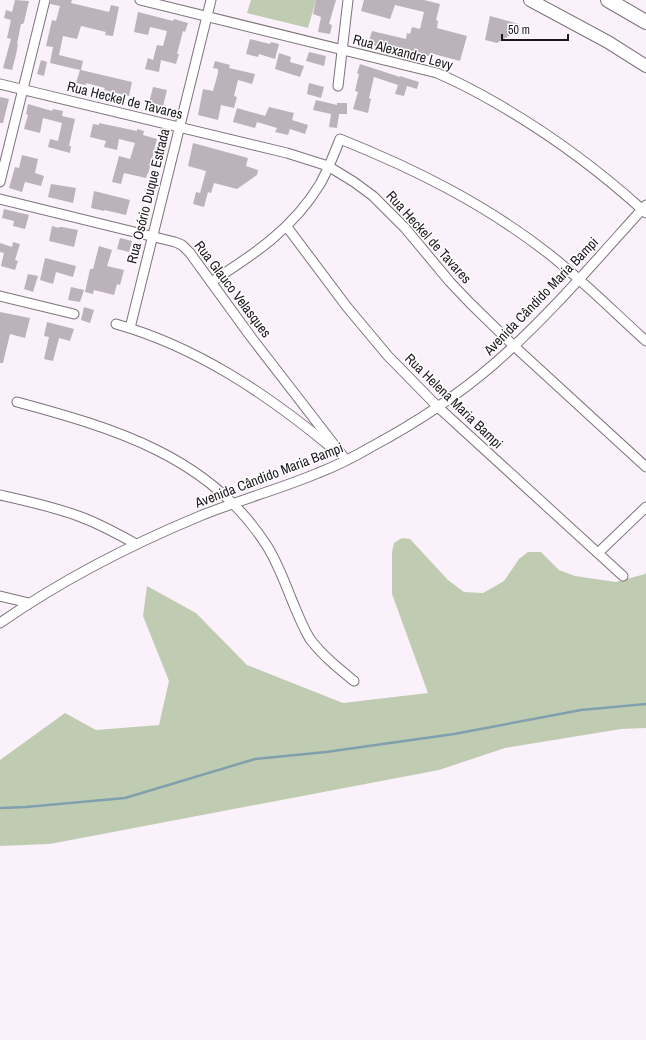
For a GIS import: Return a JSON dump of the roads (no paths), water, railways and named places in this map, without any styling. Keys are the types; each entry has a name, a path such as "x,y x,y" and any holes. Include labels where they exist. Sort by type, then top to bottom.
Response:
{"highway":[{"path":"608,0 646,22"}],"main road":[{"path":"530,0 608,42 646,66"}],"street":[{"path":"0,182 45,0"},
{"name":"Rua Alexandre Levy","path":"140,0 437,73 468,87 523,119 575,154 645,209"},
{"name":"Rua Osório Duque Estrada","path":"130,328 211,0"},
{"path":"338,86 348,0"},
{"name":"Rua Heckel de Tavares","path":"0,84 287,153 328,166 354,182 392,213 450,282 514,346 646,467"},
{"path":"211,282 252,255 287,227 311,198 321,183 340,139 371,151 435,181 473,202 513,228 578,279 646,341"},
{"name":"Rua Glauco Velasques","path":"0,199 153,236 182,245 190,253 276,371 346,460"},
{"name":"Avenida Cândido Maria Bampi","path":"0,623 29,603 136,544 200,516 319,473 378,443 438,407 487,370 514,346 645,209"},
{"name":"Rua Helena Maria Bampi","path":"287,227 342,301 371,337 393,361 438,407 623,576"},
{"path":"0,296 74,314"},
{"path":"116,324 167,343 203,359 236,377 272,401 308,428 346,460"},
{"path":"17,402 91,422 140,442 187,466 213,484 234,503 254,527 267,546 283,576 299,618 310,638 325,656 354,681"},
{"path":"0,495 55,508 81,517 109,529 136,544"},
{"path":"598,553 646,507"},
{"path":"0,596 29,603"}],"waterway":[{"path":"0,808 125,798 255,759 326,752 454,734 581,710 646,704"}]}
